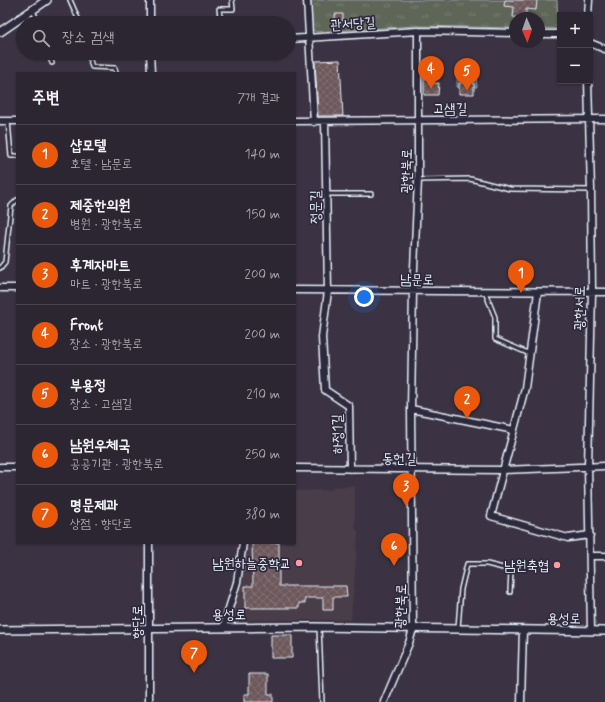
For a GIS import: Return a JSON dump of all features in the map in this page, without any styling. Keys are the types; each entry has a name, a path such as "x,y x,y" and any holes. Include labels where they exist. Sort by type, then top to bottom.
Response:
{"street":[{"path":"24,16 47,0"},
{"path":"150,0 150,16"},
{"path":"307,0 314,122"},
{"path":"588,0 588,12"},
{"path":"0,32 16,21"},
{"path":"418,31 509,33"},
{"name":"관서당길","path":"296,39 418,31"},
{"name":"광한북로","path":"384,702 409,643 413,629 413,470 411,409 412,290 418,180 418,31"},
{"path":"545,34 557,34"},
{"path":"593,44 605,49"},
{"path":"150,60 151,72"},
{"name":"광한서로","path":"588,84 592,292 588,466 591,556 591,631"},
{"name":"고샘길","path":"296,121 605,119"},
{"path":"0,121 16,121"},
{"name":"정문길","path":"325,122 328,194 328,291"},
{"path":"0,288 16,288"},
{"name":"남문로","path":"296,290 605,292"},
{"name":"하정1길","path":"328,291 322,337 325,390 349,406 350,469"},
{"path":"538,292 526,388 502,470 491,516 568,538 590,535"},
{"path":"411,409 514,430"},
{"name":"동헌길","path":"296,468 502,470 605,466"},
{"path":"0,467 16,467"},
{"name":"향단로","path":"149,544 149,702"},
{"path":"223,628 237,582 242,544"},
{"path":"591,556 605,556"},
{"name":"용성로","path":"0,630 149,627 320,627 605,631"},
{"path":"521,702 523,630"}],"lane":[{"path":"70,0 77,16"},
{"path":"220,16 219,9 233,8 232,0"},
{"path":"33,10 35,16"},
{"path":"90,60 92,67 115,68 116,72"},
{"path":"8,121 11,156 16,156"},
{"path":"418,180 470,179 510,188 591,190"},
{"path":"328,194 371,194"},
{"path":"0,268 6,262 11,206 16,201"},
{"path":"485,292 495,317 495,339 530,354"},
{"path":"458,630 461,589 466,564 487,564 511,570 510,592"},
{"path":"320,627 322,702"}],"shaded area":[{"name":"남원하늘중학교","path":"355,486 355,529 358,531 351,620 233,620 231,617 240,583 246,544 296,544 296,491 332,490 333,487"}],"green space":[{"path":"311,0 557,0 557,29 545,28 545,12 509,12 509,28 417,26 316,32 312,29"}],"water":[{"path":"461,74 473,74 473,76 476,76 477,87 474,87 474,83 460,83 459,88 457,88 457,76 461,76"}],"building":[{"path":"505,0 537,0 536,10 526,9 526,12 514,12 514,7 504,6"},
{"path":"335,14 343,14 343,21 335,21"},
{"path":"340,60 343,116 318,116 315,61"},
{"path":"433,72 433,83 439,83 438,95 424,95 424,73"},
{"path":"459,83 474,83 474,94 459,94"},
{"path":"252,544 279,544 279,586 346,586 347,597 333,597 333,610 323,610 323,598 305,598 305,603 299,603 299,608 245,608 245,586 253,586"},
{"path":"271,635 292,635 292,658 271,658"},
{"path":"249,674 268,674 268,694 273,694 273,702 244,702 244,694 249,694"}],"place":[{"name":"Front","path":"431,89"},
{"name":"부용정","path":"467,91"},
{"name":"샵모텔","path":"521,293"},
{"name":"제중한의원","path":"467,419"},
{"name":"후계자마트","path":"406,506"},
{"name":"남원하늘중학교","path":"299,563"},
{"name":"남원축협","path":"557,565"},
{"name":"남원우체국","path":"394,566"},
{"name":"명문제과","path":"194,673"}]}
